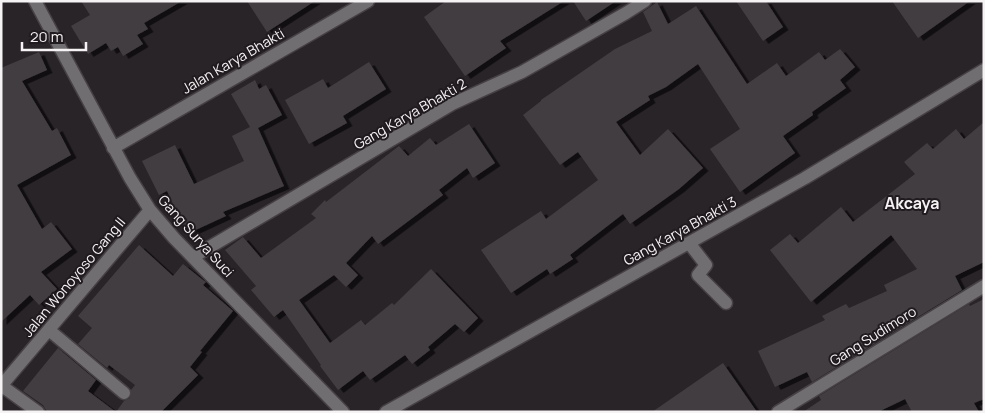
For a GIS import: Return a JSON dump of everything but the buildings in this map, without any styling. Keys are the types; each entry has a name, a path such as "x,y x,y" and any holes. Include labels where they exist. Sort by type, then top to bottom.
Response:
{"street":[{"name":"Gang Surya Suci","path":"35,1 113,148 150,210 343,412"},
{"name":"Jalan Karya Bhakti","path":"113,148 368,1"},
{"name":"Gang Karya Bhakti 2","path":"193,257 452,104 522,72 645,1"},
{"name":"Gang Karya Bhakti 3","path":"386,412 805,178 984,70"},
{"name":"Jalan Wonoyoso Gang II","path":"2,386 150,210"},
{"path":"689,243 706,265 698,275 726,303"},
{"name":"Gang Sudimoro","path":"778,412 984,286"},
{"path":"49,330 124,393"},
{"path":"2,386 38,412"}],"district":[{"name":"Akcaya","path":"912,203"}]}
